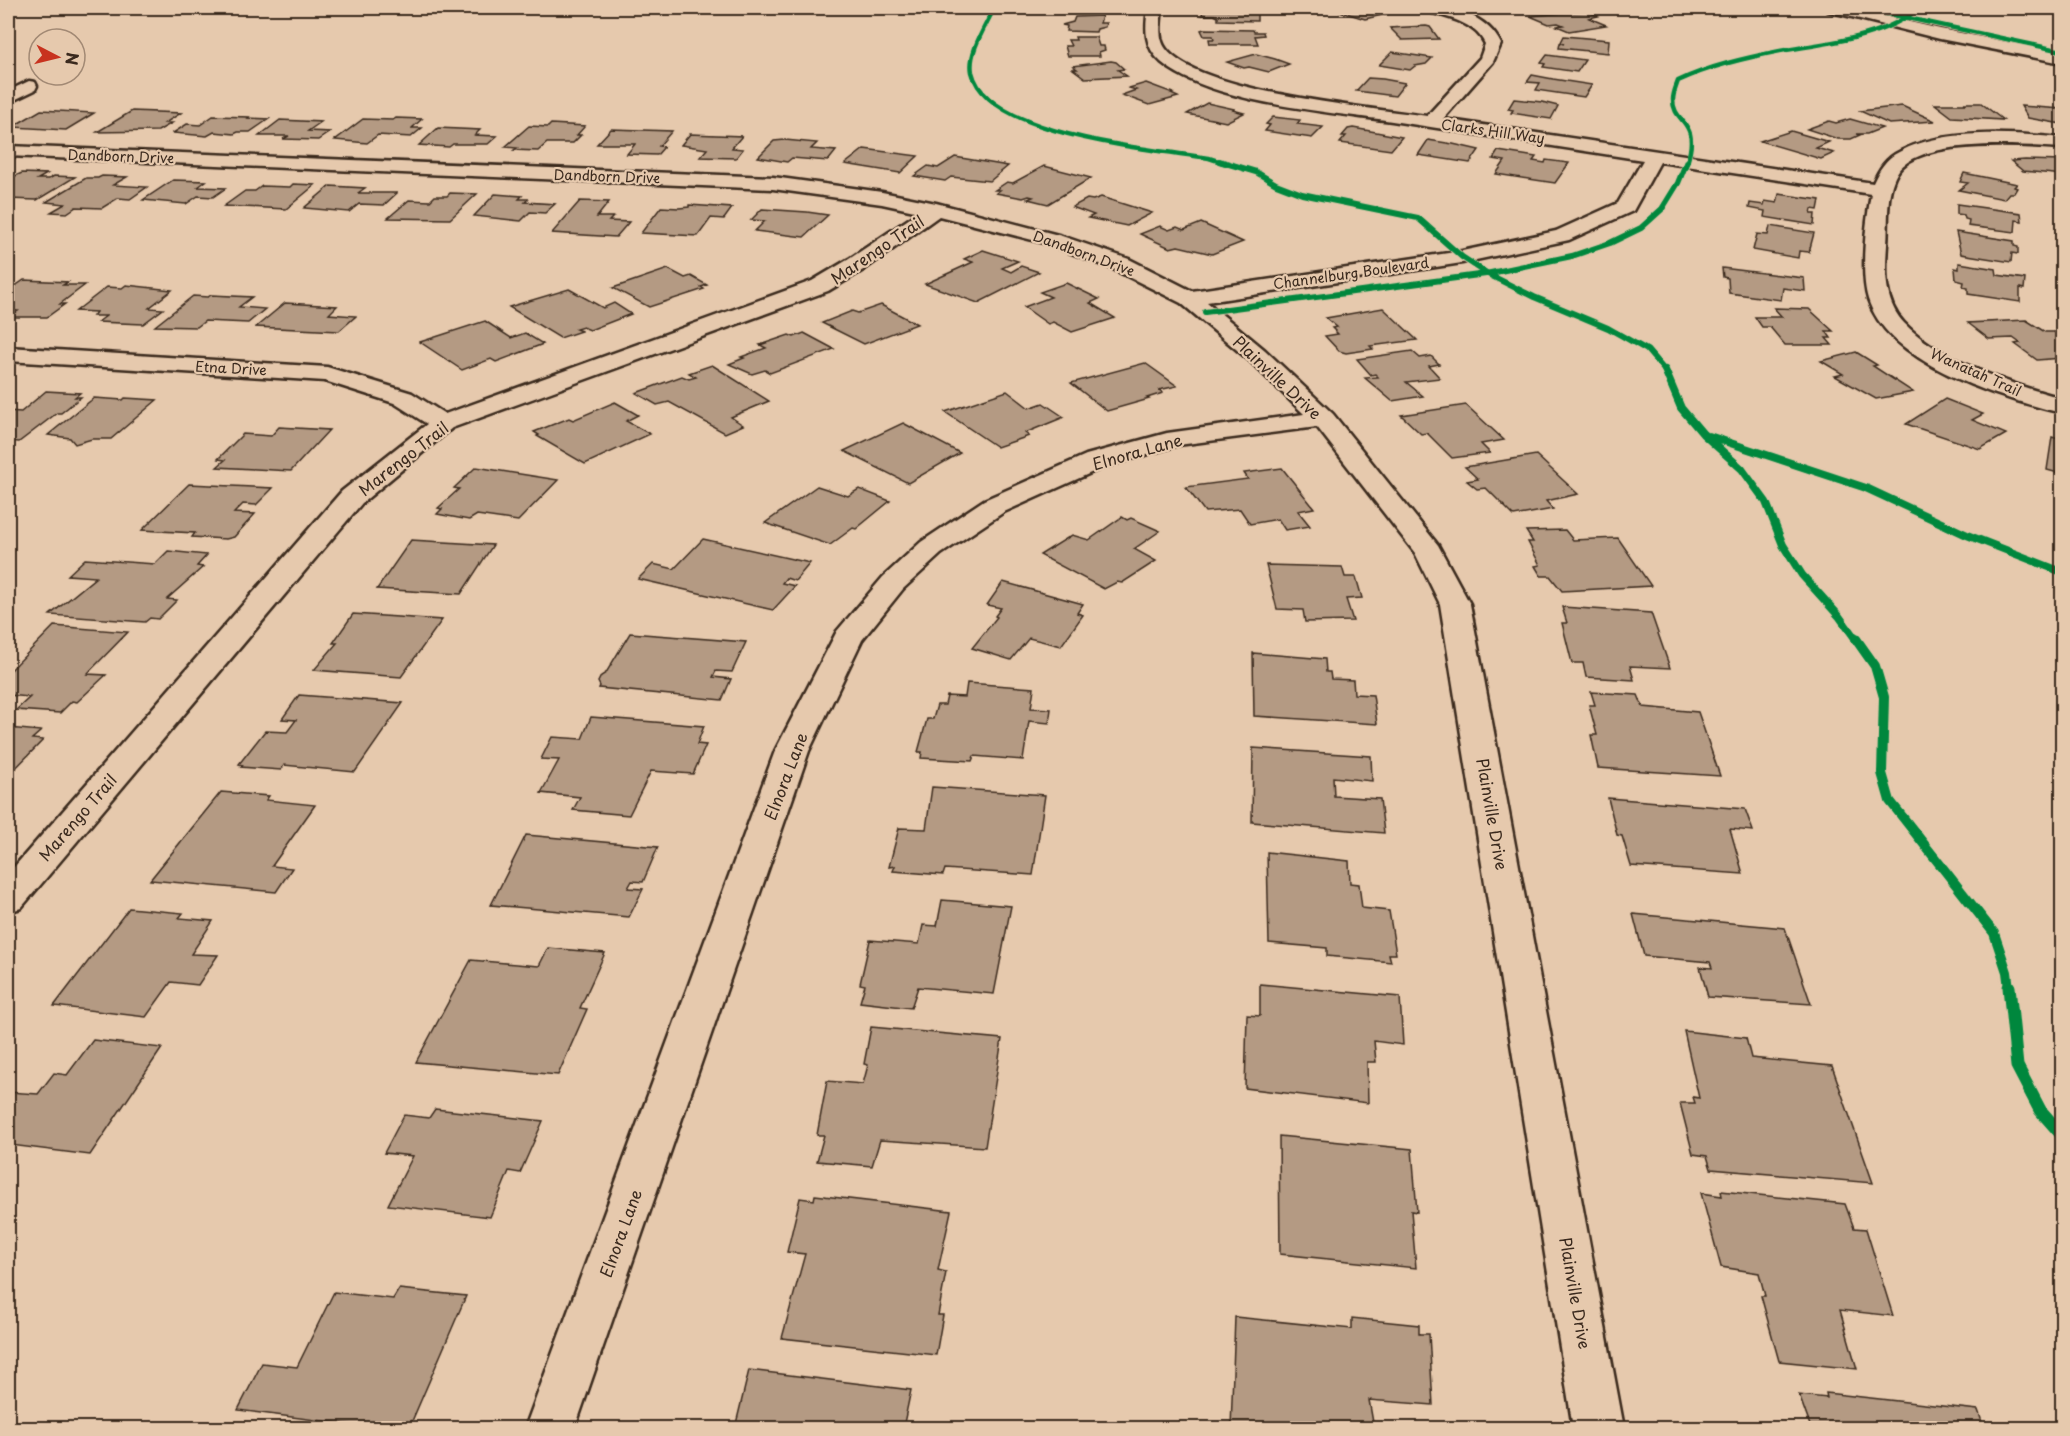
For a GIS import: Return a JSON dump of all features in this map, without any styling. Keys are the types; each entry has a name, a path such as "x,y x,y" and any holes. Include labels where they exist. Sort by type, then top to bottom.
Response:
{"street":[{"name":"Clarks Hill Way","path":"1155,8 1152,30 1155,46 1176,65 1236,89 1431,122 1881,190"},
{"path":"1430,8 1479,26 1488,34 1493,44 1487,59 1431,122"},
{"path":"1833,8 1940,34 2062,58"},
{"path":"8,98 27,87"},
{"path":"1881,190 1891,167 1905,156 1932,147 1978,139 2062,143"},
{"name":"Dandborn Drive","path":"8,151 774,183 936,209 1055,240 1121,264 1189,298"},
{"name":"Channelburg Boulevard","path":"1189,298 1462,257 1562,236 1626,207 1655,155"},
{"name":"Wanatah Trail","path":"1881,190 1875,261 1876,296 1881,310 1897,330 1920,347 1954,366 1998,386 2062,406"},
{"name":"Marengo Trail","path":"8,898 352,497 443,423 820,286 857,264 936,209"},
{"name":"Plainville Drive","path":"1189,298 1257,355 1324,419 1428,551 1455,604 1468,665 1599,1428"},
{"name":"Etna Drive","path":"8,354 327,374 403,398 443,423"},
{"name":"Elnora Lane","path":"550,1428 792,752 848,638 893,583 931,548 994,506 1095,461 1176,438 1324,419"}],"building":[{"path":"1074,8 1109,8 1108,11 1073,10"},
{"path":"1378,8 1391,13 1365,19 1336,10"},
{"path":"1203,9 1257,11 1257,21 1218,20 1218,17 1214,15 1202,15"},
{"path":"1586,11 1598,16 1589,18 1606,25 1569,31 1557,26 1563,25 1558,23 1549,24 1530,16"},
{"path":"1102,16 1100,23 1106,23 1105,27 1097,29 1096,32 1066,31 1067,26 1062,25 1073,22 1075,17"},
{"path":"1430,27 1439,39 1402,40 1390,28"},
{"path":"1201,30 1253,30 1263,32 1264,35 1255,36 1258,44 1210,44 1209,39 1214,39 1213,36 1204,36"},
{"path":"1564,36 1609,40 1608,53 1559,48 1560,43 1564,44 1561,42"},
{"path":"1075,37 1096,37 1099,46 1104,46 1105,50 1099,52 1100,56 1068,56 1065,46 1071,46 1068,40 1076,40"},
{"path":"1392,52 1432,58 1426,64 1415,66 1410,70 1379,65"},
{"path":"1256,54 1289,64 1269,72 1244,68 1227,62"},
{"path":"1547,55 1585,60 1577,72 1543,67 1545,64 1541,63"},
{"path":"1111,61 1124,69 1118,70 1127,76 1085,78 1073,69 1077,69 1073,66"},
{"path":"1532,75 1592,85 1584,97 1536,90 1540,83 1527,82"},
{"path":"1368,78 1405,83 1395,96 1356,91"},
{"path":"1146,83 1178,97 1149,105 1122,95 1136,90 1129,88"},
{"path":"1514,99 1558,106 1551,119 1511,113 1513,110 1508,109"},
{"path":"1207,103 1244,113 1226,122 1187,114"},
{"path":"1964,103 1981,103 2003,120 1952,117 1935,104 1966,104"},
{"path":"1902,106 1935,121 1889,124 1860,111"},
{"path":"2021,106 2062,109 2062,124 2028,118"},
{"path":"41,110 94,113 66,130 12,127"},
{"path":"132,111 181,113 165,123 172,123 158,131 97,132"},
{"path":"213,116 269,119 250,132 234,134 214,132 207,136 173,133 187,124 200,125"},
{"path":"1273,117 1300,120 1297,124 1323,127 1312,138 1265,131 1270,125 1266,124"},
{"path":"396,118 422,119 412,128 422,128 411,137 378,135 367,143 335,140 363,119 393,120"},
{"path":"1850,119 1882,128 1867,134 1856,134 1860,135 1851,139 1838,139 1807,129 1829,121 1836,123"},
{"path":"280,120 321,122 308,131 330,132 318,140 283,139 289,136 259,136"},
{"path":"551,124 585,126 577,135 581,135 573,143 547,143 538,151 514,150 517,148 505,147 529,126 548,127"},
{"path":"438,128 480,130 475,135 497,136 488,144 453,144 449,147 419,145"},
{"path":"611,129 672,131 659,146 664,147 657,155 627,154 635,144 597,144"},
{"path":"1348,129 1402,137 1391,150 1340,143"},
{"path":"1791,131 1829,142 1816,148 1834,153 1821,159 1760,141"},
{"path":"690,134 742,136 732,148 743,149 736,158 700,157 707,149 681,145"},
{"path":"1428,140 1479,150 1470,163 1418,155"},
{"path":"774,141 817,143 811,149 836,151 828,161 792,158 787,162 758,157"},
{"path":"864,149 918,156 900,173 845,164"},
{"path":"1498,151 1536,157 1533,161 1569,163 1555,183 1496,174 1505,161 1493,159"},
{"path":"955,157 1008,166 990,181 951,177 945,181 914,176 928,166 938,168"},
{"path":"2011,161 2062,161 2062,177 2023,171"},
{"path":"1044,166 1091,178 1048,204 1028,199 1033,197 1029,196 1023,198 996,193 1000,190 995,190 1007,182 1013,183"},
{"path":"22,173 47,174 38,179 49,179 54,176 75,177 37,200 8,199 8,179"},
{"path":"1964,173 2017,184 2014,187 2017,188 2014,193 2009,193 2004,199 1959,190 1968,183 1960,182"},
{"path":"127,177 113,185 147,187 130,199 118,198 102,208 76,207 67,213 51,212 65,204 46,202 86,178"},
{"path":"173,180 206,181 198,187 226,188 213,197 198,196 186,204 143,200"},
{"path":"293,184 315,185 286,209 224,206 245,191 255,191 262,186 290,187"},
{"path":"330,186 365,188 358,193 397,193 384,205 359,204 349,212 304,208"},
{"path":"450,193 477,194 450,219 388,218 409,200 430,201 435,196 447,196"},
{"path":"495,194 522,196 519,199 528,199 525,202 555,204 545,213 530,212 521,221 474,216"},
{"path":"1779,194 1820,200 1818,210 1812,209 1811,214 1815,214 1814,225 1764,217 1765,211 1749,208 1750,203 1764,205 1765,201 1777,203"},
{"path":"1101,197 1152,213 1127,226 1088,218 1094,215 1072,207 1087,199 1093,200"},
{"path":"580,201 609,202 597,217 613,217 609,221 629,222 616,237 552,233"},
{"path":"1957,204 2021,213 2022,221 2016,220 2015,232 1968,226 1969,220 1965,219 1964,215 1957,214"},
{"path":"689,205 732,208 724,219 711,218 698,236 641,233 661,207 679,208 689,207"},
{"path":"762,209 828,215 804,237 755,231 765,221 751,220"},
{"path":"1201,223 1243,242 1212,254 1178,246 1170,248 1140,234 1160,226 1169,230 1177,227 1184,230"},
{"path":"1770,226 1814,233 1809,252 1799,251 1798,258 1753,250 1757,234 1768,235"},
{"path":"1956,232 2014,241 2014,246 2018,247 2018,254 2012,253 2011,262 1961,254"},
{"path":"983,250 1018,261 1002,268 1011,272 1021,266 1039,272 978,303 925,284 973,262 964,259"},
{"path":"1959,263 1996,269 1997,275 2025,279 2024,289 2020,288 2020,302 1968,294 1968,288 1963,287 1964,282 1956,280 1955,268 1959,269"},
{"path":"1722,268 1804,278 1805,291 1783,288 1781,300 1729,293 1728,278 1723,277"},
{"path":"668,269 685,278 691,276 707,285 701,287 704,289 649,307 613,288"},
{"path":"24,280 85,285 47,317 9,317 18,311 8,310 8,291"},
{"path":"1066,283 1099,299 1090,303 1115,318 1072,332 1053,322 1048,324 1024,307 1051,297 1040,292"},
{"path":"126,285 172,290 149,308 163,309 143,324 98,322 106,316 93,316 96,312 76,311 107,287 122,288"},
{"path":"569,289 603,308 614,303 631,314 590,330 583,327 576,329 581,331 560,338 509,307"},
{"path":"211,295 252,297 239,307 265,309 248,323 205,321 197,327 155,326 193,296 208,297"},
{"path":"285,303 337,306 329,314 356,316 339,331 256,327"},
{"path":"881,305 917,324 864,344 822,323 852,311 858,313"},
{"path":"1383,308 1417,340 1370,346 1373,349 1346,353 1339,351 1325,336 1338,334 1332,328 1337,327 1326,318"},
{"path":"1774,308 1809,309 1833,331 1826,331 1831,338 1826,338 1832,345 1785,345 1770,327 1762,327 1755,317 1782,317"},
{"path":"2026,320 2045,332 2054,332 2062,338 2062,358 2037,360 2015,344 2020,343 2013,338 1989,339 1968,323"},
{"path":"485,321 511,338 525,333 543,344 496,362 491,359 462,370 420,342"},
{"path":"804,333 834,349 770,373 765,370 752,374 729,364 766,348 760,345 789,335 794,337"},
{"path":"1412,351 1420,358 1431,356 1439,364 1429,366 1440,378 1406,382 1423,396 1392,401 1365,378 1378,377 1375,374 1371,375 1357,359"},
{"path":"1856,352 1913,392 1876,399 1835,376 1843,374 1821,361"},
{"path":"1145,363 1177,386 1159,390 1163,393 1147,398 1149,399 1107,411 1071,383"},
{"path":"712,365 769,401 731,417 743,425 725,433 669,402 657,405 636,393 682,376 689,379 696,377 689,373"},
{"path":"46,391 80,393 75,397 81,397 19,442 8,441 8,411 21,412"},
{"path":"1007,391 1029,408 1043,403 1064,417 1025,433 1029,436 997,447 945,412"},
{"path":"94,398 157,400 111,439 92,439 75,444 70,438 48,435"},
{"path":"1945,399 1983,414 1972,420 2006,434 1980,449 1906,424"},
{"path":"615,402 638,415 626,421 650,434 585,464 534,432 569,418 573,420"},
{"path":"1466,405 1504,440 1481,444 1490,453 1452,458 1427,433 1421,434 1401,415"},
{"path":"903,423 960,453 908,483 844,451"},
{"path":"279,427 329,430 291,471 217,467 225,460 218,459 243,434 271,436"},
{"path":"2052,437 2062,440 2062,474 2047,470"},
{"path":"1536,455 1578,494 1546,501 1553,509 1514,516 1486,488 1477,489 1467,481 1478,479 1465,467"},
{"path":"476,467 558,480 518,521 477,515 469,520 437,514 442,509 438,508 459,489 454,488"},
{"path":"1282,468 1314,508 1298,511 1310,526 1285,530 1278,519 1250,524 1240,509 1205,512 1186,487 1248,479 1244,473"},
{"path":"189,484 273,488 256,505 243,504 234,513 255,514 234,537 226,539 192,537 195,533 142,530"},
{"path":"817,486 848,496 859,489 890,501 856,529 853,528 830,545 765,523"},
{"path":"1122,517 1127,520 1131,518 1160,531 1134,549 1156,561 1122,583 1117,582 1104,589 1040,555 1072,535 1089,540"},
{"path":"1565,530 1573,540 1618,538 1651,586 1562,591 1550,576 1541,576 1535,566 1540,565 1528,542 1533,542 1526,531"},
{"path":"703,539 810,563 795,581 786,578 782,583 795,586 773,610 638,579 653,564 674,569"},
{"path":"411,540 493,545 461,594 377,589"},
{"path":"168,551 207,555 197,566 203,567 167,599 177,600 158,619 150,618 145,622 50,615 96,577 68,575 85,559 155,564"},
{"path":"1266,565 1342,567 1345,577 1356,577 1362,598 1346,599 1353,621 1305,622 1303,610 1277,609"},
{"path":"1003,582 1083,604 1077,613 1083,615 1061,646 1029,638 1011,660 972,648 997,617 995,616 1001,608 987,605"},
{"path":"1562,607 1651,613 1670,668 1630,666 1634,680 1586,677 1583,663 1572,663 1562,623 1567,623"},
{"path":"353,614 442,620 401,677 314,670 337,643 333,643"},
{"path":"54,626 128,632 87,674 106,675 77,702 72,701 60,713 16,710 30,697 8,695 8,673"},
{"path":"630,633 746,642 732,672 716,671 713,677 731,679 722,700 599,688 598,682 601,676 606,673"},
{"path":"1253,653 1325,659 1326,672 1330,672 1331,679 1353,680 1354,694 1373,695 1377,724 1254,716"},
{"path":"967,683 1034,688 1031,708 1051,709 1049,723 1029,721 1023,760 974,756 972,761 921,758 922,752 918,752 927,719 933,719 937,705 945,705 947,696 965,697"},
{"path":"1591,692 1638,695 1643,707 1698,712 1720,776 1598,768 1591,735 1597,735 1589,705 1595,705"},
{"path":"299,695 403,703 355,772 284,765 281,770 241,767 243,765 239,764 265,731 287,732 296,720 282,719"},
{"path":"591,717 704,726 697,744 706,745 693,774 651,771 629,815 573,810 580,797 541,793 559,760 541,759 552,737 582,739"},
{"path":"8,728 41,731 32,739 43,740 8,776"},
{"path":"1253,748 1371,756 1372,781 1333,777 1334,796 1380,799 1384,833 1252,822"},
{"path":"932,787 1045,795 1033,875 945,869 943,875 893,871 895,866 889,867 899,828 926,829"},
{"path":"221,792 269,796 266,800 315,805 272,866 292,868 276,892 150,880"},
{"path":"1608,798 1745,809 1753,831 1730,829 1743,874 1631,866 1622,836 1617,835"},
{"path":"526,835 658,847 643,882 632,881 628,888 643,889 629,917 491,905"},
{"path":"1267,852 1349,861 1350,883 1359,884 1362,908 1389,911 1396,954 1389,954 1391,962 1327,956 1327,948 1269,943"},
{"path":"942,900 1011,906 994,994 918,987 911,1008 860,1002 865,985 860,984 870,940 919,944 923,925 937,926"},
{"path":"129,908 183,913 179,918 213,921 191,954 218,955 198,985 171,982 146,1017 54,1006"},
{"path":"1633,914 1785,928 1811,1004 1708,997 1700,967 1712,968 1710,962 1644,956"},
{"path":"548,948 605,953 580,1008 587,1009 558,1075 416,1062 471,960 539,966"},
{"path":"1260,984 1400,997 1403,1045 1374,1041 1376,1062 1367,1062 1368,1103 1245,1088 1247,1015 1260,1016"},
{"path":"871,1027 1002,1039 985,1147 880,1140 872,1166 817,1161 824,1135 817,1135 827,1081 863,1084 868,1065 864,1064"},
{"path":"1684,1031 1746,1038 1751,1058 1832,1066 1873,1183 1711,1169 1707,1156 1693,1154 1680,1103 1695,1103 1693,1097 1699,1098"},
{"path":"93,1040 162,1048 90,1155 11,1145 8,1150 8,1092 38,1094 54,1073 67,1075"},
{"path":"435,1109 543,1121 520,1173 509,1171 490,1217 388,1205 413,1156 384,1153 404,1115 429,1118"},
{"path":"1279,1136 1412,1149 1417,1212 1411,1211 1416,1268 1280,1254"},
{"path":"1721,1191 1845,1204 1854,1228 1866,1229 1893,1316 1840,1310 1857,1369 1779,1361 1761,1296 1765,1296 1759,1273 1721,1267 1701,1193 1722,1196"},
{"path":"815,1195 951,1211 938,1270 946,1272 938,1315 943,1315 936,1355 782,1338 805,1254 787,1252 800,1198 814,1200"},
{"path":"399,1289 466,1296 409,1428 378,1428 238,1410 262,1363 297,1367 334,1292 393,1299"},
{"path":"1235,1317 1352,1329 1352,1318 1419,1325 1419,1334 1429,1334 1433,1405 1369,1400 1374,1428 1231,1428"},
{"path":"749,1370 911,1390 903,1428 735,1428"},
{"path":"1826,1393 1978,1410 1984,1428 1811,1428 1799,1395 1827,1398"}],"cycle path":[{"path":"994,8 972,56 972,72 981,93 1003,110 1039,127 1073,136 1209,158 1256,172 1276,184 1302,194 1418,218 1462,257 1488,274 1534,297 1608,328 1647,350 1663,366 1681,408 1703,434 1742,469 1766,502 1783,545 1802,575 1839,616 1875,666 1884,697 1882,773 1890,801 1994,933 2007,972 2017,1066 2040,1110 2062,1135"},
{"path":"1861,8 2062,51"},
{"path":"1205,312 1486,274 1572,256 1610,243 1641,228 1662,209 1683,172 1692,142 1688,126 1674,106 1674,92 1678,81 1730,62 1870,32 1908,17 1919,8"},
{"path":"1709,436 1866,488 1967,535 2062,572"}]}
